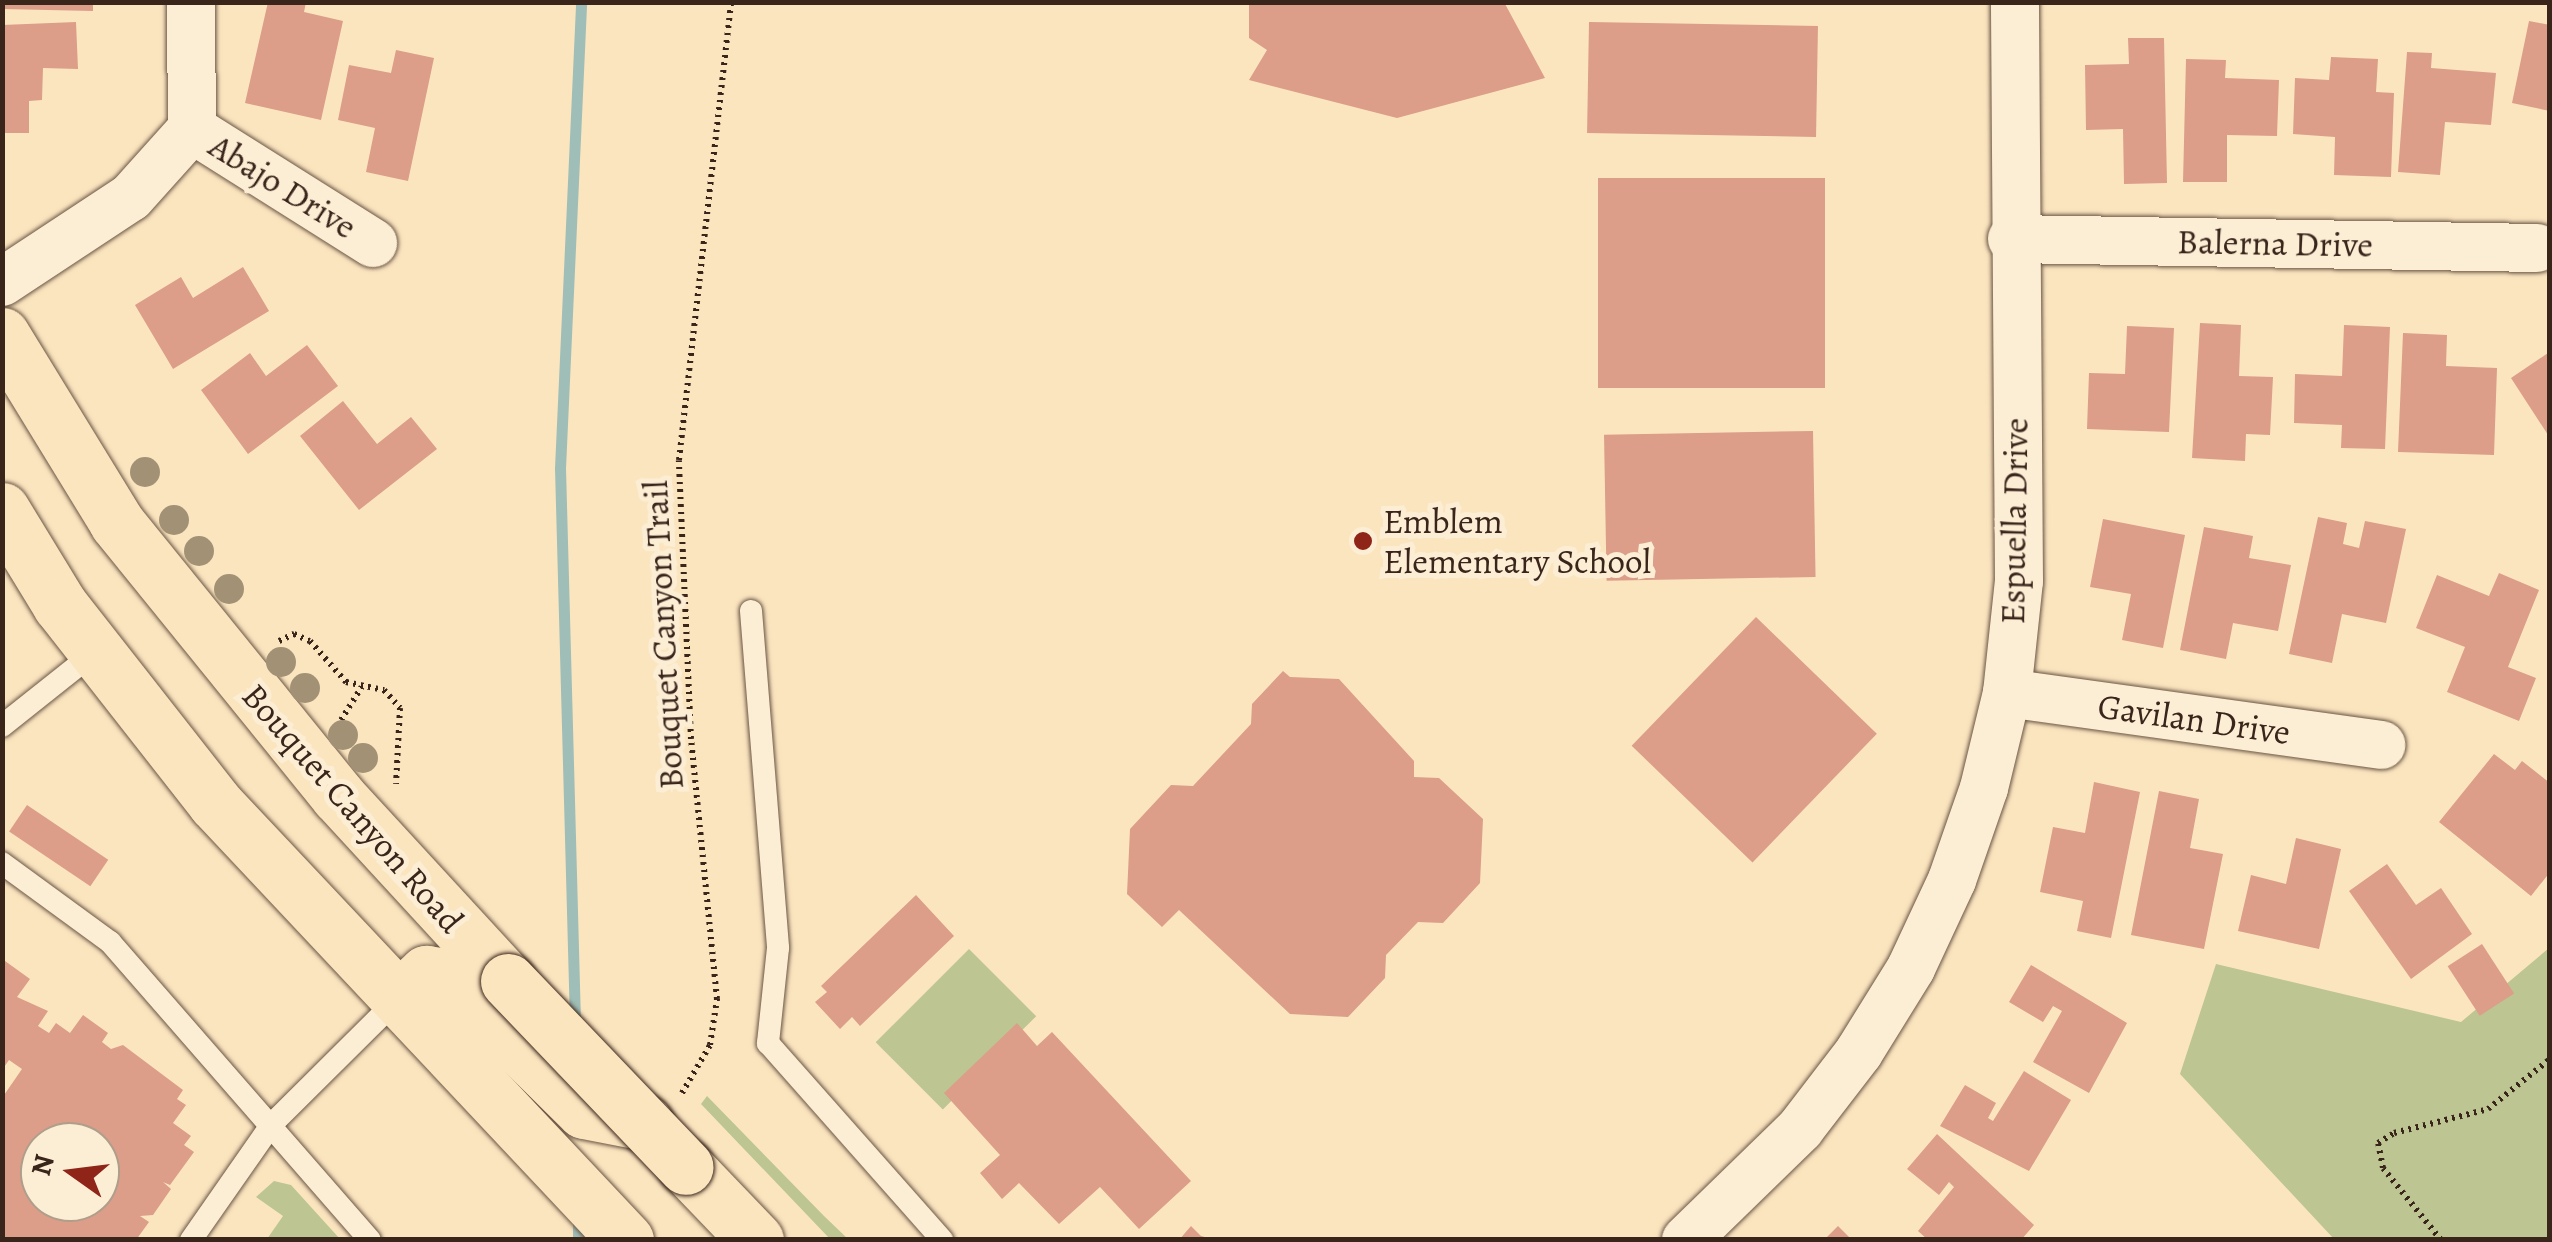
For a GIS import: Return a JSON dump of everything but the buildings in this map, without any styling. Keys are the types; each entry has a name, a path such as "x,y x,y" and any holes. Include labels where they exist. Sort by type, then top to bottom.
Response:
{"main road":[{"name":"Bouquet Canyon Road","path":"2,335 117,524 338,796 756,1240"},
{"path":"2,510 95,652 215,803 626,1240"},
{"path":"398,998 426,973 447,976 584,1111 662,1140"}],"street":[{"path":"2,282 131,197 192,128 191,2"},
{"name":"Espuella Drive","path":"1686,1240 1800,1129 1911,968 1959,862 2006,692 2020,581 2012,240 2015,2"},
{"name":"Abajo Drive","path":"192,128 374,243"},
{"name":"Balerna Drive","path":"2012,240 2537,248"},
{"name":"Gavilan Drive","path":"2006,692 2382,745"}],"lane":[{"path":"751,611 778,948 768,1042 942,1240"},
{"path":"2,726 95,652"},
{"path":"2,863 110,942 370,1240"},
{"path":"191,1240 272,1124 398,998"}],"path":[{"name":"Bouquet Canyon Trail","path":"662,1140 710,1045 717,998 690,739 679,460 731,2"},
{"path":"279,641 294,634 310,641 346,682 384,690 400,708 396,784"},
{"path":"341,720 362,686"},
{"path":"2441,1240 2383,1168 2378,1143 2394,1133 2488,1109 2550,1059"}],"green space":[{"path":"2549,948 2549,1239 2334,1239 2180,1074 2216,964 2461,1022"},
{"path":"969,949 1036,1016 943,1110 876,1042"},
{"path":"707,1096 848,1239 830,1239 701,1104"},
{"path":"274,1181 291,1185 340,1239 267,1239 283,1216 256,1197"}],"waterway":[{"path":"575,1022 560,468 581,2"},
{"path":"578,1216 578,1240"}],"place":[{"name":"Emblem Elementary School","path":"1363,541"}]}
